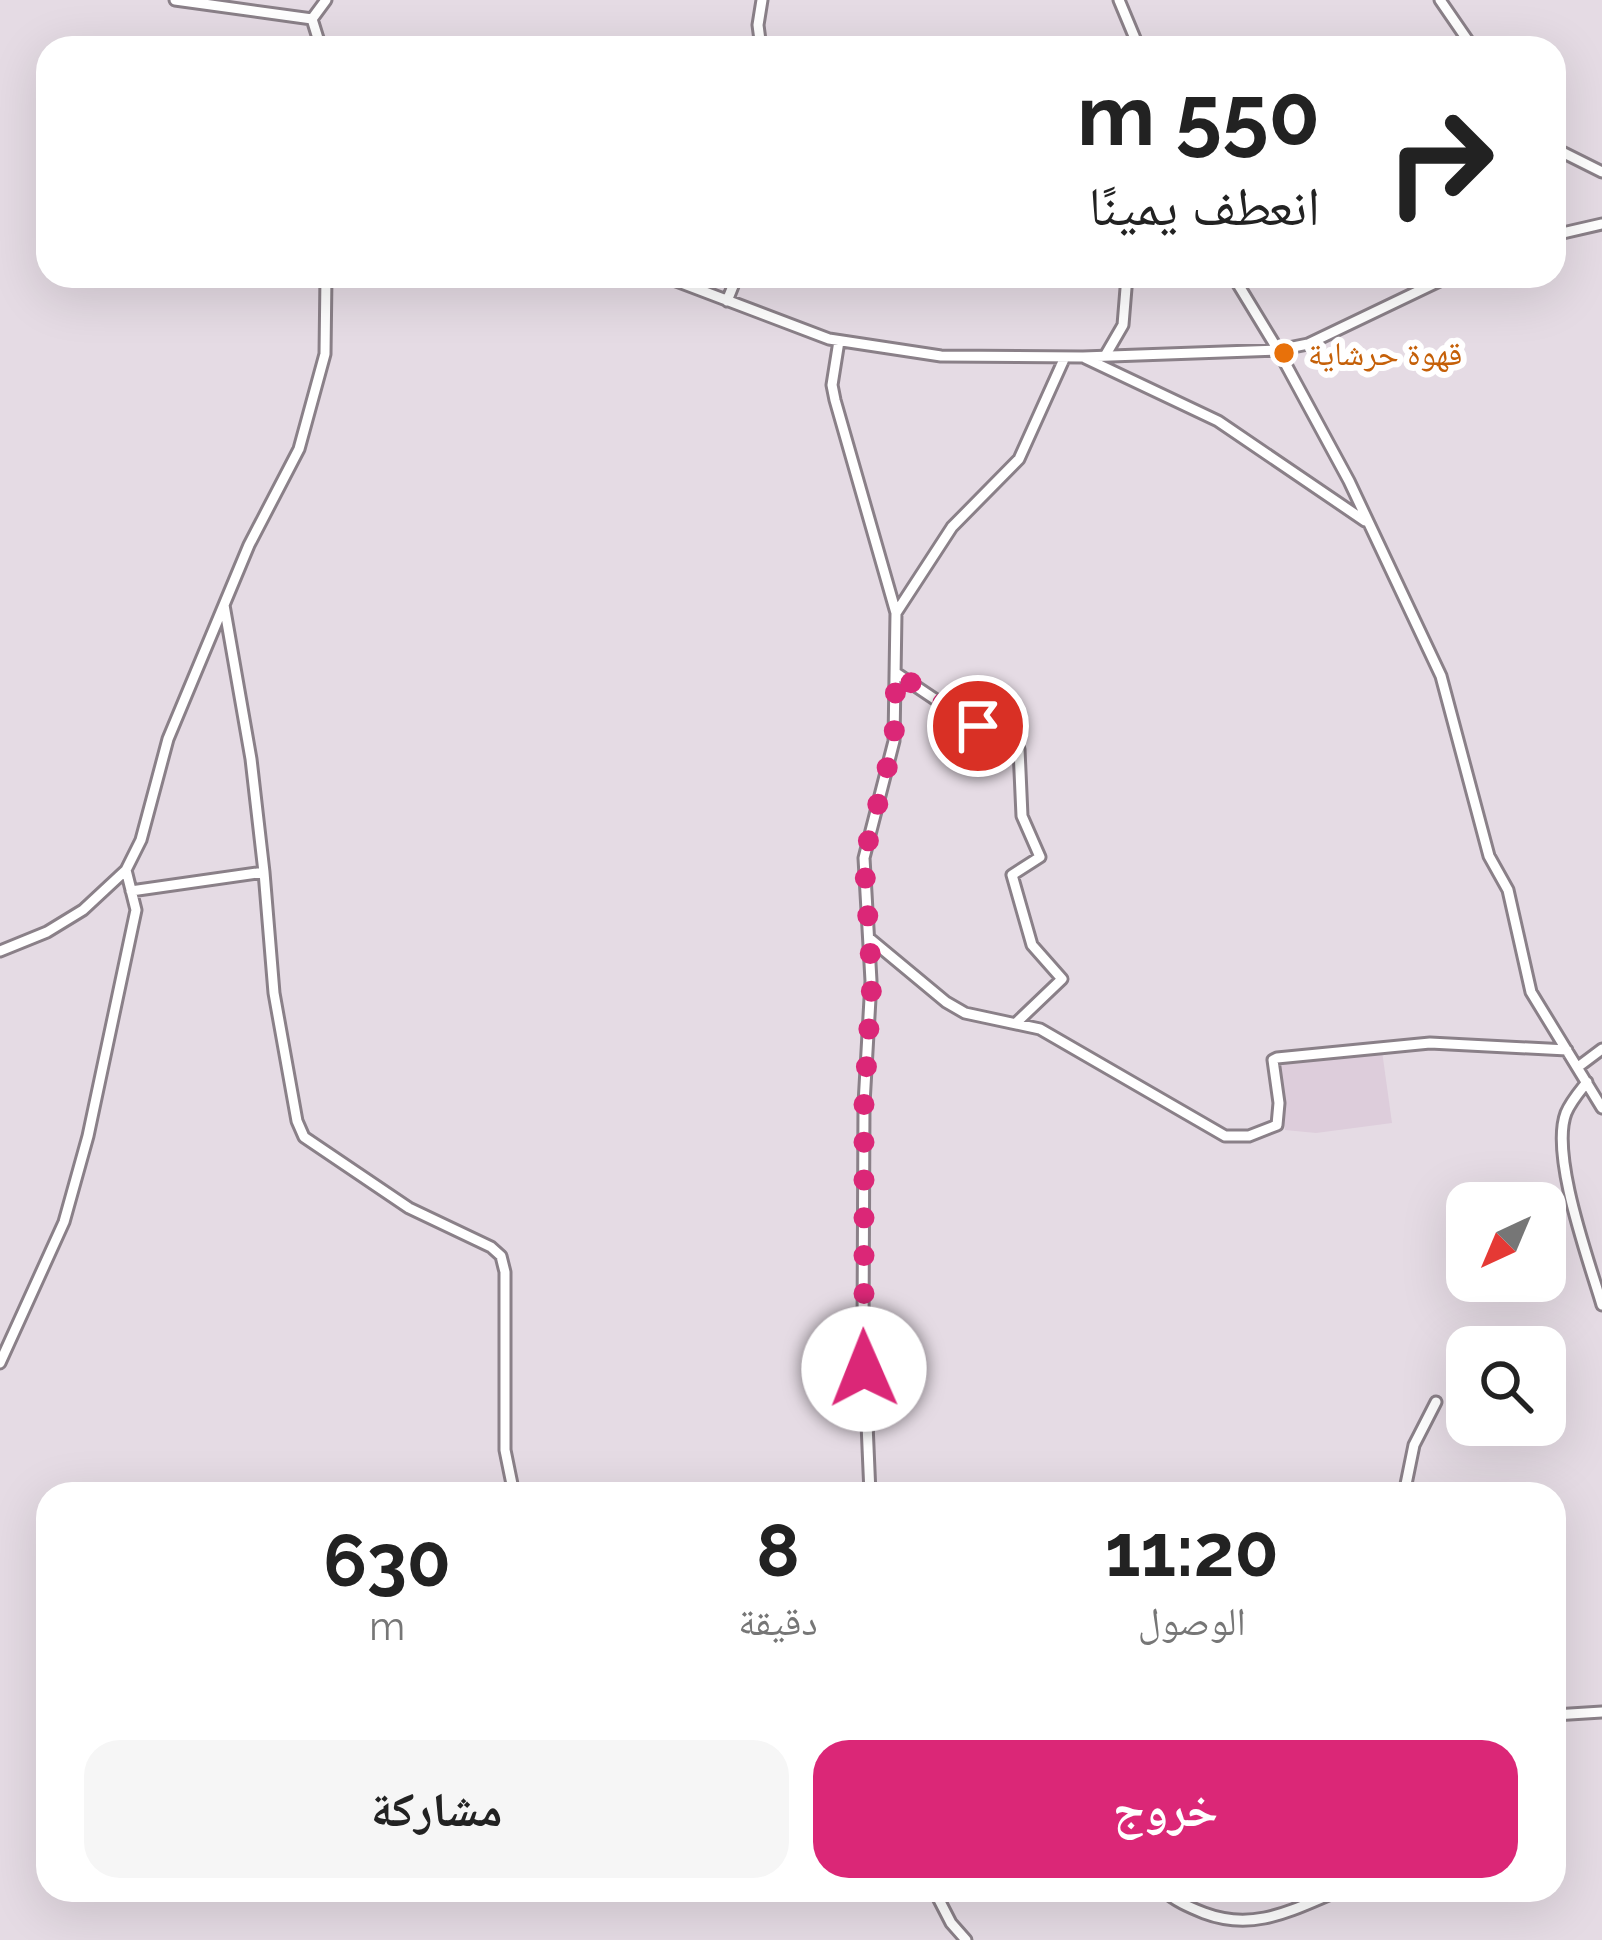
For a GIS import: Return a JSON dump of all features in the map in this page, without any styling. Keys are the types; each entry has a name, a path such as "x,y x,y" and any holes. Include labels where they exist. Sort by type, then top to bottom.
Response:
{"street":[{"path":"175,0 312,19"},
{"path":"312,19 326,0"},
{"path":"759,36 762,0"},
{"path":"1119,0 1134,36"},
{"path":"1440,0 1465,36"},
{"path":"312,19 317,36"},
{"path":"1566,154 1602,172"},
{"path":"1566,232 1602,224"},
{"path":"0,951 47,932 82,910 126,870 141,840 168,739 249,545 299,449 325,354 326,288"},
{"path":"693,288 838,340 940,356 1065,357 1278,350 1308,344 1425,288"},
{"path":"727,301 732,288"},
{"path":"1105,356 1123,325 1126,288"},
{"path":"1240,288 1370,524 1441,676 1489,856 1508,890 1531,992 1602,1108"},
{"path":"838,340 832,385 896,613 894,741 864,858 869,938 863,1329 869,1482"},
{"path":"896,613 952,527 1019,459 1065,357"},
{"path":"1083,357 1218,421 1370,524"},
{"path":"224,604 251,759 274,993 304,1137 409,1208 501,1256 505,1272 505,1450 512,1482"},
{"path":"896,673 960,716 1006,736 1019,749 1022,816 1040,857 1012,875 1032,945 1062,979 1016,1023"},
{"path":"0,1363 64,1222 82,1158 136,910 126,870"},
{"path":"131,891 263,872"},
{"path":"869,938 946,1002 982,1018 1040,1029 1225,1136 1249,1136 1277,1125 1276,1058 1430,1043 1568,1050"},
{"path":"1578,1066 1602,1049"},
{"path":"1587,1082 1566,1114 1562,1144 1572,1203 1602,1305"},
{"path":"1406,1482 1414,1445 1436,1402"},
{"path":"1566,1714 1602,1712"},
{"path":"940,1902 966,1940"},
{"path":"1180,1902 1227,1922 1270,1919 1311,1902"}],"shaded area":[{"path":"1382,1051 1392,1123 1316,1133 1285,1130 1277,1065"}],"place":[{"name":"قهوة حرشاية","path":"1284,353"}],"route":[{"path":"864,1369 864,1104 872,981 864,858 894,741 896,673 978,726"}]}
